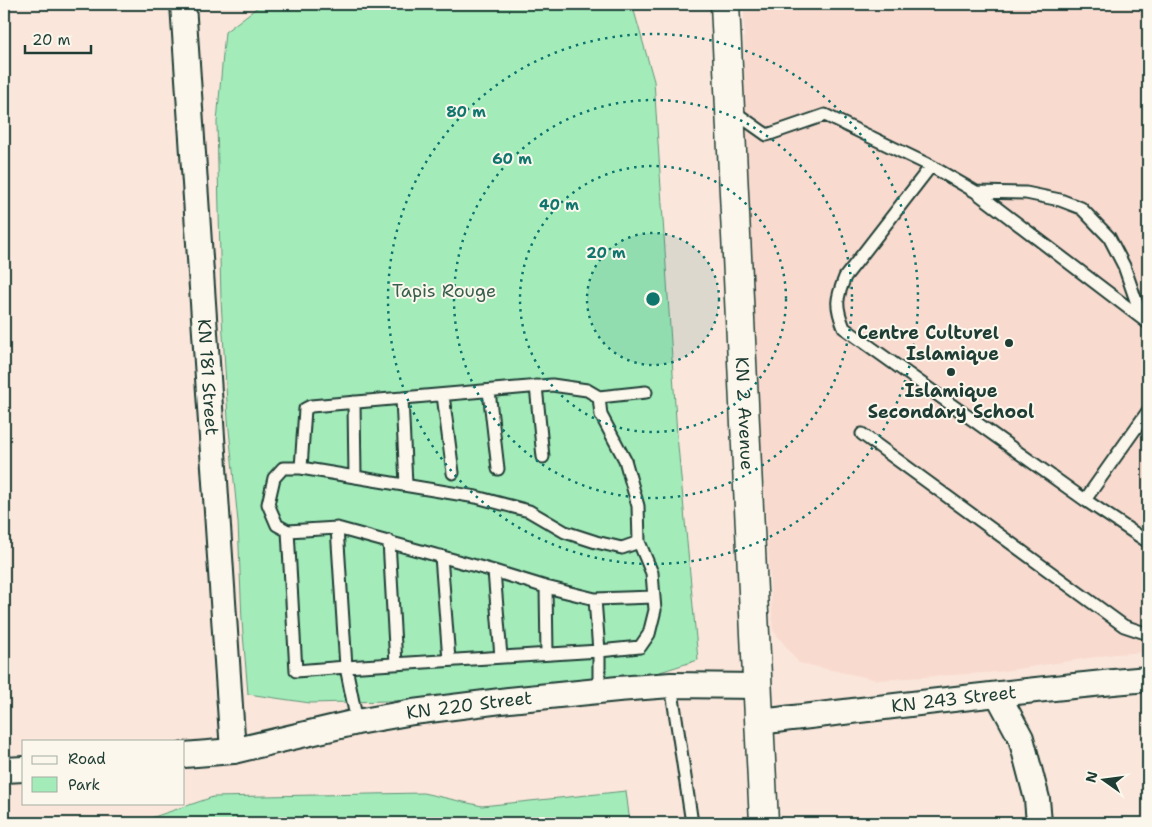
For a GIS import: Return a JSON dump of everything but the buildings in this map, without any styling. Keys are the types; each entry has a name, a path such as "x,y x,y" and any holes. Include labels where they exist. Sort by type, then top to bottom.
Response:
{"main road":[{"name":"KN 2 Avenue","path":"725,4 764,823"}],"street":[{"name":"KN 181 Street","path":"183,4 232,751"},
{"name":"KN 243 Street","path":"759,722 1054,687 1148,679"},
{"name":"KN 220 Street","path":"185,755 232,751 357,722 422,711 599,690 671,686 757,686"},
{"path":"998,695 1021,738 1037,799 1039,823"},
{"path":"4,770 22,768"}],"lane":[{"path":"729,108 767,135 825,115 931,166 976,192 1145,321"},
{"path":"931,166 845,277 838,296 838,312 844,328 1085,500 1148,542"},
{"path":"976,192 1026,194 1060,200 1081,208 1109,237 1124,266 1145,321"},
{"path":"301,468 305,409 311,406 552,384 587,390 599,397 646,392"},
{"path":"536,386 544,457"},
{"path":"489,391 498,469"},
{"path":"443,395 453,473"},
{"path":"288,531 296,671 640,647 649,634 655,610 652,573 639,542 638,506 628,469 601,415 599,397"},
{"path":"402,398 406,485"},
{"path":"354,402 355,477"},
{"path":"1085,500 1148,411"},
{"path":"862,434 1124,626 1148,634"},
{"path":"639,542 622,548 565,532 529,511 476,497 301,468 283,468 274,478 268,504 277,525 288,531 337,528 595,599 654,597"},
{"path":"337,528 346,667 357,722"},
{"path":"389,541 396,664"},
{"path":"441,556 449,660"},
{"path":"494,570 501,657"},
{"path":"546,587 547,654"},
{"path":"595,599 599,651 599,690"},
{"path":"671,686 692,823"}],"shaded area":[{"name":"Islamique Secondary School","path":"744,4 1148,4 1148,652 1115,654 997,672 878,680 799,663 773,630 763,466 745,278"}],"green space":[{"name":"Tapis Rouge","path":"259,4 632,4 654,81 677,435 698,660 641,678 425,700 310,703 248,694 242,621 238,522 228,419 221,300 217,122 225,32 259,6"},
{"path":"626,791 630,823 99,823 145,820 213,797 423,793 482,806"}],"place":[{"name":"Centre Culturel Islamique","path":"1009,343"},
{"name":"Islamique Secondary School","path":"951,372"}]}
